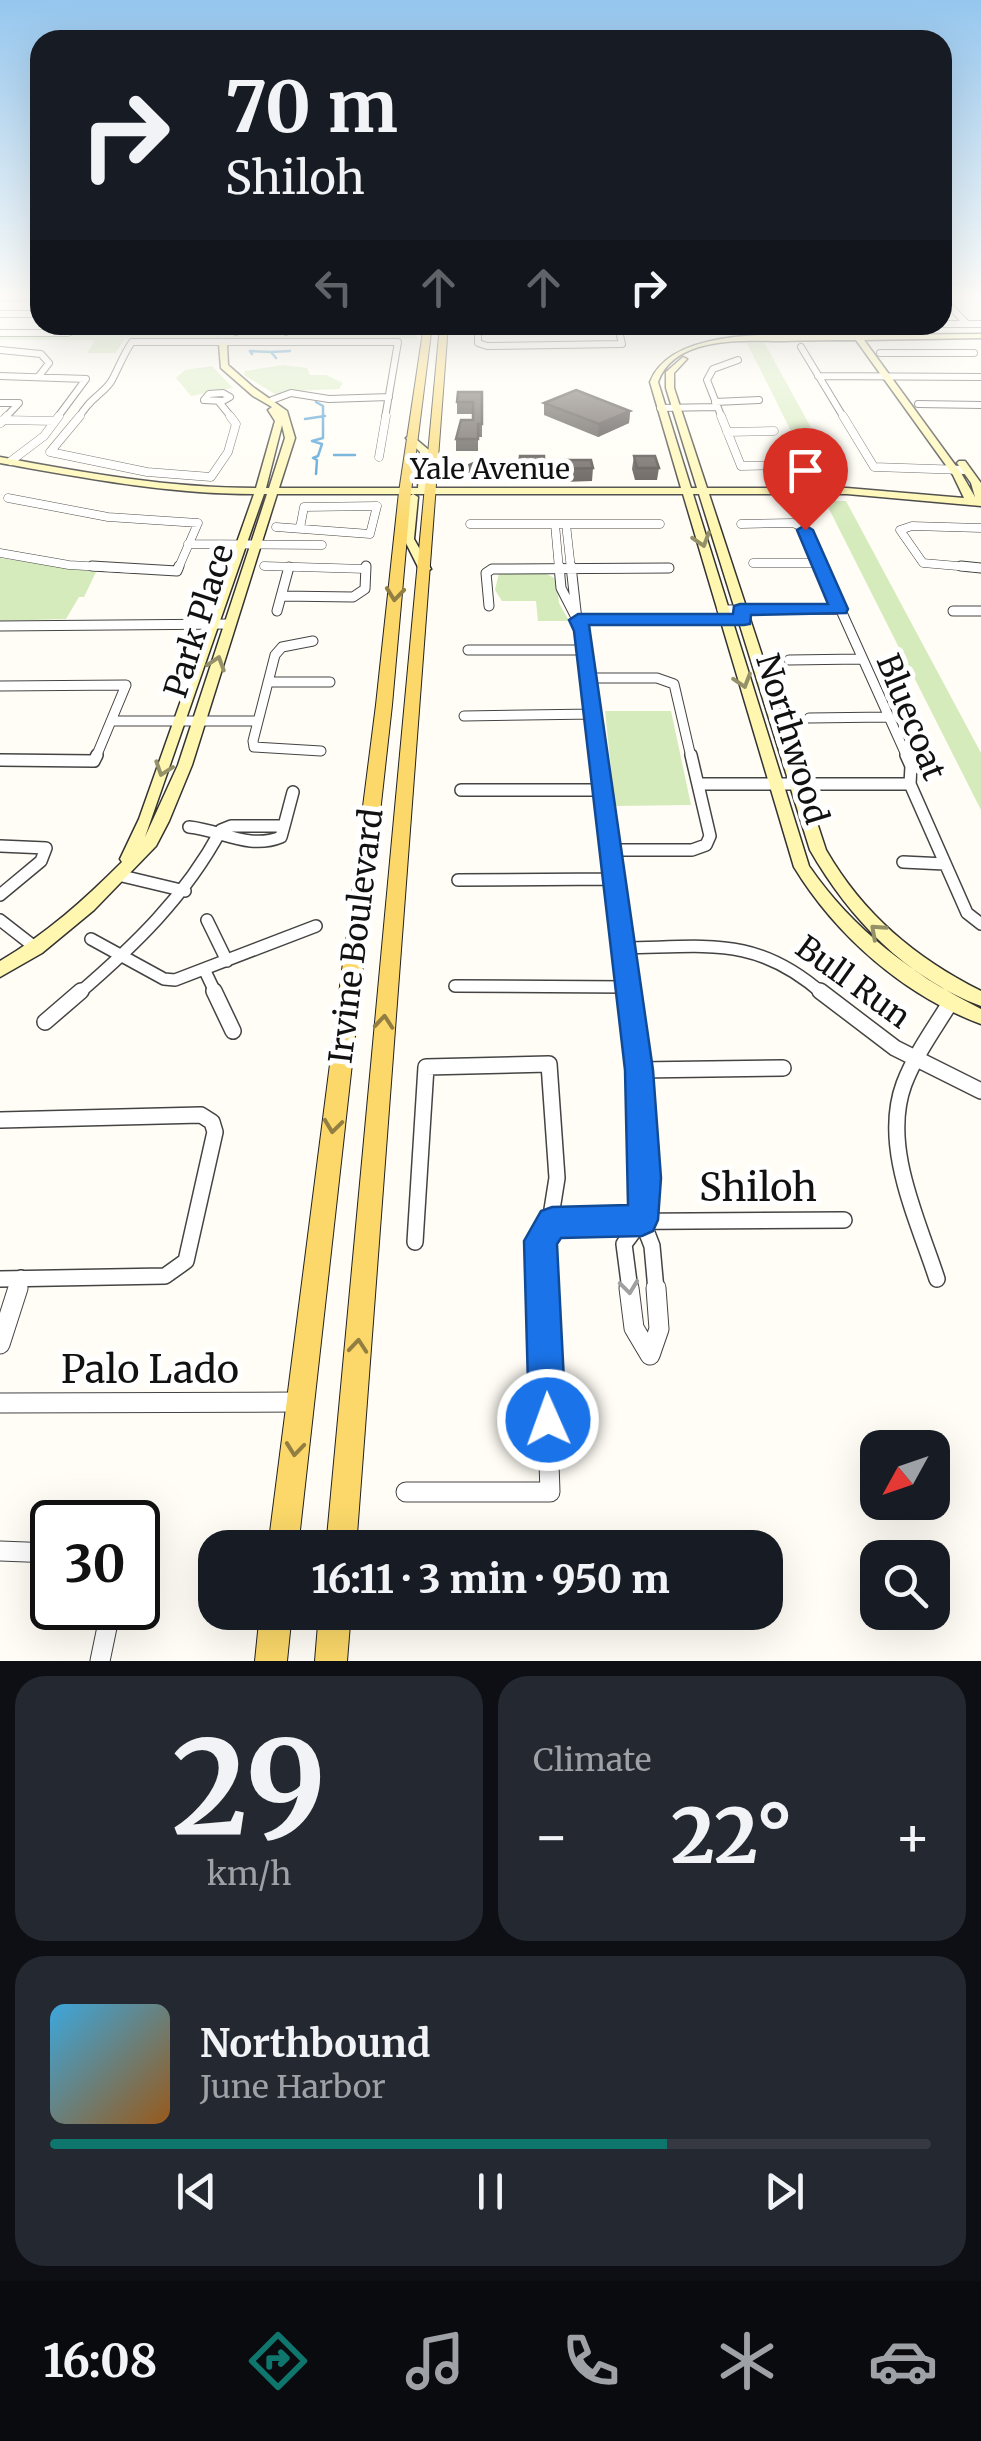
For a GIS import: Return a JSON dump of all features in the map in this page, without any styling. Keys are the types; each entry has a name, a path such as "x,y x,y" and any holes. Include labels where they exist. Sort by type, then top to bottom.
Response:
{"main road":[{"name":"Irvine Boulevard","path":"342,1530 412,674 425,569 411,438 421,375"},
{"name":"Irvine Boulevard","path":"286,1530 384,705 436,375"},
{"path":"271,1661 274,1630"},
{"path":"331,1661 334,1630"}],"street":[{"path":"114,375 112,383 88,400 76,424 50,452 147,472 210,477 228,452 236,424 220,402 204,398 246,386 274,402 309,398 336,404 388,400"},
{"name":"Park Place","path":"233,375 279,421 265,495"},
{"path":"379,457 392,375"},
{"name":"Northwood","path":"655,375 660,408 802,867 818,894 862,941 953,995"},
{"name":"Northwood","path":"670,375 702,494 818,850 850,904 953,995"},
{"path":"709,375 706,380 741,466 792,465"},
{"path":"890,375 961,470 978,483 980,506"},
{"path":"0,376 86,379 44,436 3,464"},
{"path":"818,376 981,377"},
{"path":"818,376 874,467 961,470"},
{"path":"892,377 918,404 961,470 967,496 980,506"},
{"path":"220,402 230,397 223,393"},
{"path":"74,398 88,400"},
{"path":"660,408 759,400"},
{"name":"Park Place","path":"118,875 137,843 212,624 290,438 288,423 274,402"},
{"path":"0,403 19,404 3,420"},
{"path":"918,404 981,404"},
{"path":"3,420 57,419"},
{"path":"727,432 774,431"},
{"name":"Yale Avenue","path":"3,464 157,493 702,494 866,497 980,506"},
{"path":"964,483 978,483"},
{"path":"0,554 94,567 177,571 198,523 108,517 8,498"},
{"path":"276,527 370,534 377,506 304,507 300,528"},
{"path":"470,524 660,524"},
{"path":"554,524 561,588 570,613 578,620 839,609"},
{"path":"566,524 578,620 586,650 639,1070 645,1178 642,1220 652,1246 659,1329 650,1355 634,1328 624,1244 642,1220"},
{"name":"Bluecoat","path":"741,524 800,524 911,766 910,784 967,913 981,924"},
{"path":"981,528 902,527 902,534 923,563 981,568"},
{"path":"317,565 326,530"},
{"path":"188,544 322,546"},
{"name":"Park Place","path":"0,970 36,948 88,906 148,846 162,822 230,624 248,545"},
{"path":"752,563 819,564"},
{"path":"264,566 364,565 365,589 353,596 282,596"},
{"path":"277,611 289,566"},
{"path":"489,606 486,573 492,569 669,568"},
{"path":"954,610 981,611"},
{"path":"0,626 230,624"},
{"path":"313,641 282,647 275,655 254,747 321,751"},
{"path":"468,650 586,650"},
{"path":"789,660 861,659"},
{"path":"589,678 670,681 678,689 710,836 706,845 692,850 611,850"},
{"path":"268,682 330,682"},
{"path":"0,686 126,685 94,760 0,760"},
{"path":"464,716 594,714"},
{"path":"809,718 888,717"},
{"path":"113,721 258,722"},
{"path":"700,784 910,784"},
{"path":"460,790 604,790"},
{"path":"221,830 227,837 268,843 281,837 293,792"},
{"path":"189,827 221,830 231,826 284,826"},
{"path":"45,1022 123,957 185,890 221,830"},
{"path":"0,846 46,848 41,861 0,895"},
{"path":"903,862 946,864"},
{"path":"118,875 185,890"},
{"path":"458,880 615,879"},
{"path":"0,920 36,948"},
{"path":"207,920 227,961"},
{"path":"90,939 164,980 206,970 316,926"},
{"name":"Bull Run","path":"624,948 738,949 765,954 790,966 852,1018 917,1060 981,1092"},
{"path":"206,970 232,1031"},
{"path":"455,986 628,987"},
{"path":"953,995 981,999"},
{"path":"953,995 981,1018"},
{"path":"937,1278 899,1149 899,1102 953,995"},
{"path":"406,1492 550,1492 540,1241 552,1222 556,1187 549,1064 426,1067 415,1242"},
{"path":"639,1070 783,1068"},
{"path":"0,1120 201,1115 212,1122 213,1144 186,1261 178,1270 164,1276 0,1279"},
{"name":"Shiloh","path":"552,1222 844,1220"},
{"path":"0,1344 21,1278"},
{"name":"Palo Lado","path":"0,1403 300,1402"},
{"path":"0,1552 30,1553"},
{"path":"100,1661 106,1630"}],"green space":[{"path":"180,375 220,375 233,388 191,396 176,378"},
{"path":"244,375 326,375 343,383 339,389 293,391 278,396"},
{"path":"763,375 782,375 843,486 819,487"},
{"path":"825,501 846,501 981,753 981,810"},
{"path":"0,558 96,572 84,597 79,597 66,619 0,621"},
{"path":"543,572 556,579 559,603 569,621 538,621 536,601 502,601 495,590 499,573"},
{"path":"605,711 671,711 691,805 615,806"}],"building":[{"path":"576,390 630,411 599,424 544,403"},
{"path":"458,392 482,392 478,439 456,439 461,420 473,420 473,402 457,402"},
{"path":"520,456 544,456 544,469 519,469"},
{"path":"634,456 655,456 659,468 637,468"},
{"path":"562,460 591,460 593,468 564,469"},
{"path":"476,462 486,467 475,472 465,467"}],"waterway":[{"path":"316,402 323,406 323,416"},
{"path":"305,419 323,416"},
{"path":"316,474 317,460 313,458 318,456 322,444 312,441 323,438 323,416"},
{"path":"334,455 355,455"}],"route":[{"path":"548,1420 540,1241 552,1222 642,1220 645,1178 639,1070 583,631 578,620 744,620 740,610 839,609 805,530"}]}
